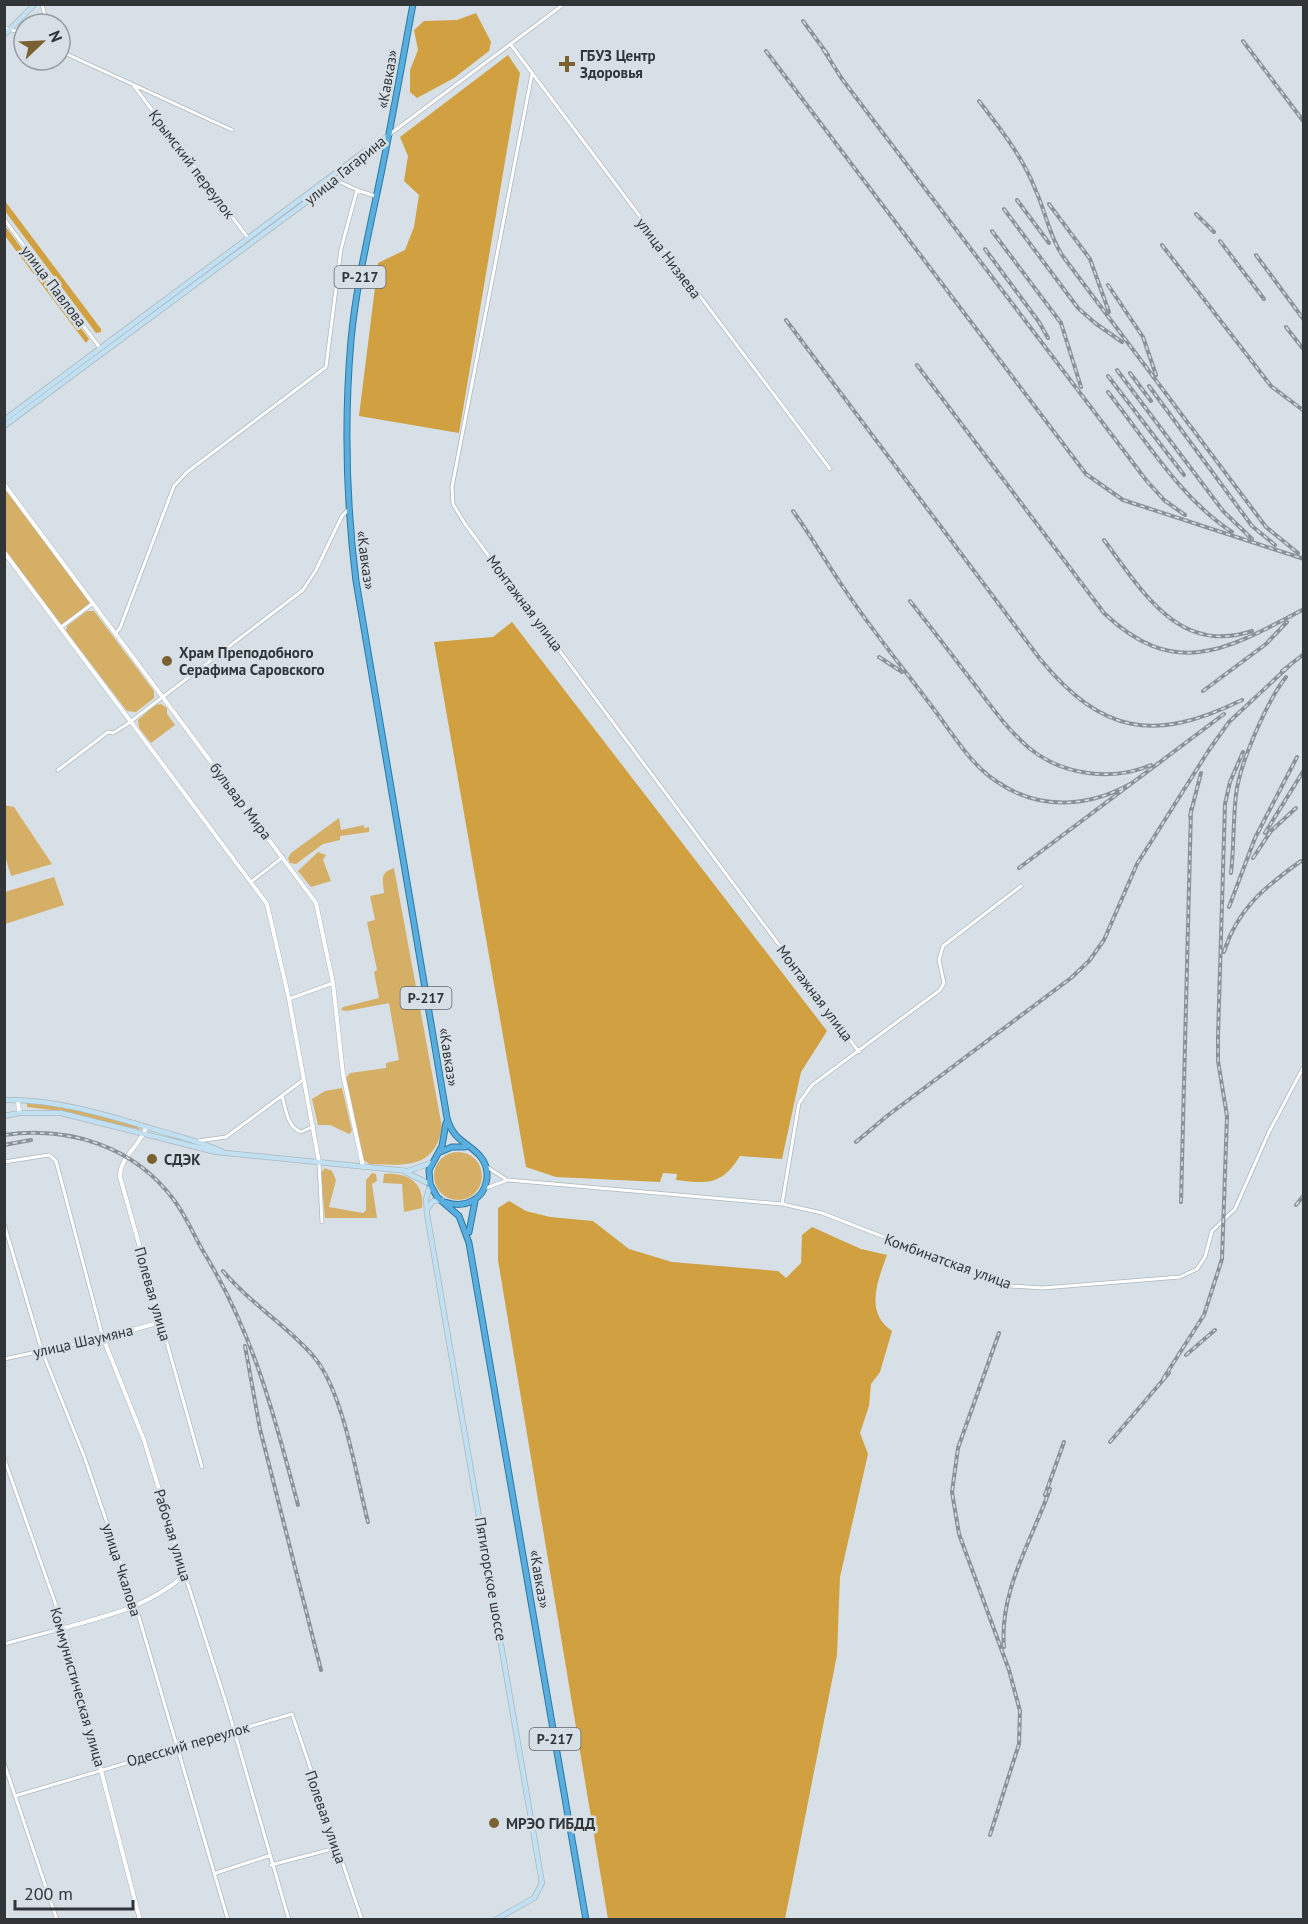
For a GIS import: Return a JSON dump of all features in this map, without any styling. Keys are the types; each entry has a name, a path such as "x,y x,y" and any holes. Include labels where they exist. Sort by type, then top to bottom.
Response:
{"highway":[{"name":"«Кавказ»","path":"413,4 390,134 362,266 351,338 345,458 348,510 356,581 447,1118 455,1137 480,1156 484,1163"},
{"name":"«Кавказ»","path":"431,1163 439,1153 447,1118"},
{"path":"439,1153 452,1147 467,1148"},
{"path":"430,1185 431,1163"},
{"path":"483,1191 487,1177 484,1163"},
{"name":"«Кавказ»","path":"430,1185 459,1216 469,1243"},
{"name":"«Кавказ»","path":"483,1191 476,1199 469,1221 469,1243 586,1920"},
{"path":"443,1201 464,1204 476,1199"}],"main road":[{"path":"4,34 35,4"},
{"name":"улица Гагарина","path":"4,426 248,237 390,134"},
{"name":"улица Гагарина","path":"4,420 336,180 390,134"},
{"path":"4,1101 16,1100 63,1105 198,1141 225,1153"},
{"path":"4,1114 61,1113 205,1150 225,1153 399,1170 416,1170 431,1163"},
{"path":"399,1170 430,1185"},
{"name":"Пятигорское шоссе","path":"430,1185 426,1199 427,1214 542,1883 534,1898 495,1920"},
{"path":"427,1214 430,1203 443,1201"}],"street":[{"path":"390,134 564,4"},
{"name":"улица Низяева","path":"511,45 830,469"},
{"path":"72,57 232,129"},
{"name":"Монтажная улица","path":"532,74 452,488 453,504 465,524 859,1052"},
{"name":"Крымский переулок","path":"134,86 248,237 250,243"},
{"path":"332,174 336,180 377,196"},
{"path":"115,634 120,628 174,486 187,472 326,367 341,249 357,190"},
{"name":"улица Павлова","path":"4,219 102,350"},
{"name":"бульвар Мира","path":"4,484 316,903 333,983 343,1074 363,1167"},
{"path":"58,770 108,732 113,733 131,721 161,696 298,595 310,580 342,516 348,510"},
{"path":"4,552 251,882 270,911 315,1126 322,1222"},
{"path":"60,628 92,604"},
{"path":"251,882 283,857"},
{"path":"782,1204 799,1103 804,1093 940,990 944,984 939,960 943,946 1021,886"},
{"path":"290,999 333,983"},
{"name":"Комбинатская улица","path":"483,1191 507,1180 782,1204 822,1213 1010,1286 1043,1288 1187,1275 1197,1269 1205,1257 1212,1231 1235,1209 1257,1155 1304,1066"},
{"path":"198,1141 226,1137 305,1079"},
{"path":"282,1096 291,1125 295,1130 301,1132 315,1126"},
{"path":"16,1100 19,1113"},
{"name":"Полевая улица","path":"146,1127 144,1134 124,1160 120,1177 202,1467"},
{"name":"Рабочая улица","path":"4,1162 49,1155 56,1161 103,1338 144,1440 234,1731 268,1856 289,1920"},
{"path":"484,1163 494,1174 507,1180"},
{"name":"улица Чкалова","path":"4,1224 42,1351 84,1456 136,1607 228,1920"},
{"name":"улица Шаумяна","path":"4,1359 103,1338 161,1322"},
{"name":"Коммунистическая улица","path":"4,1458 64,1628 140,1920"},
{"path":"4,1644 136,1607 162,1594 185,1575"},
{"name":"Полевая улица","path":"292,1714 362,1920"},
{"name":"Одесский переулок","path":"15,1796 292,1714"},
{"path":"4,1763 57,1920"},
{"path":"271,1865 336,1848"},
{"path":"215,1873 268,1856"}],"shaded area":[{"path":"476,13 491,42 489,51 454,78 417,98 410,92 410,70 418,50 414,30 424,21 457,20"},
{"path":"508,55 520,73 459,433 359,416 378,263 405,250 414,227 419,195 404,181 408,156 400,137"},
{"path":"5,201 101,332 96,333 5,211"},
{"path":"5,226 89,339 86,343 5,236"},
{"path":"5,484 92,604 60,628 5,553"},
{"path":"87,611 94,611 154,691 154,698 136,712 127,711 66,631 67,626"},
{"path":"512,622 827,1031 801,1072 782,1159 740,1156 727,1173 706,1182 676,1180 677,1174 663,1173 660,1182 556,1177 526,1167 434,642 493,637"},
{"path":"161,704 167,708 167,714 175,725 151,743 139,728 138,720 155,705"},
{"path":"4,805 14,807 52,864 11,876 5,856"},
{"path":"339,818 341,830 364,825 364,828 369,827 369,832 340,836 340,840 323,844 296,864 290,863 288,858 291,853"},
{"path":"318,852 326,855 323,860 331,881 311,887 298,871"},
{"path":"394,868 442,1127 433,1151 425,1158 406,1164 369,1164 364,1160 346,1078 350,1073 386,1068 386,1063 399,1060 389,1003 347,1011 341,1010 343,1007 379,998 374,972 377,970 367,922 375,920 370,896 384,893 384,875"},
{"path":"54,877 64,905 5,924 5,892"},
{"path":"342,1088 352,1131 349,1134 330,1125 318,1125 312,1099 325,1091"},
{"path":"27,1102 104,1117 133,1125 142,1130 60,1111 27,1107"},
{"path":"458,1152 475,1159 482,1176 475,1193 458,1200 441,1193 434,1176 441,1159"},
{"path":"325,1168 332,1171 336,1180 329,1207 363,1213 366,1210 366,1180 372,1173 376,1174 377,1181 372,1184 377,1218 325,1218 321,1173"},
{"path":"384,1174 400,1175 413,1181 421,1192 422,1208 404,1212 402,1184 383,1183"},
{"path":"509,1201 526,1211 550,1217 593,1221 629,1249 672,1262 778,1271 786,1278 801,1263 802,1235 812,1227 861,1249 887,1255 877,1285 876,1305 878,1315 892,1331 880,1372 871,1384 869,1406 860,1433 868,1454 840,1577 837,1655 785,1919 608,1919 498,1260 498,1208"}],"railway":[{"path":"803,21 828,55"},
{"path":"1243,41 1304,122"},
{"path":"823,49 842,79 1146,480 1164,500 1185,515"},
{"path":"766,51 1086,474 1123,500 1304,559"},
{"path":"979,101 1025,167 1062,255 1266,527 1298,553"},
{"path":"1017,200 1049,243"},
{"path":"1049,204 1090,259 1109,312"},
{"path":"1004,209 1078,308 1122,342"},
{"path":"1196,214 1214,232"},
{"path":"992,231 1061,323 1081,387"},
{"path":"1220,241 1264,299"},
{"path":"1162,245 1271,386 1304,411"},
{"path":"985,249 1039,322 1048,338"},
{"path":"1256,255 1304,320"},
{"path":"1108,285 1143,337 1156,375"},
{"path":"786,320 1040,659 1085,703 1108,716 1131,724 1156,726 1211,714 1242,700"},
{"path":"1286,327 1304,350"},
{"path":"917,365 1104,613 1130,634 1155,647 1179,652 1203,652 1252,636 1304,609"},
{"path":"1117,370 1223,511 1252,539"},
{"path":"1130,373 1151,401"},
{"path":"1108,376 1184,475"},
{"path":"1149,386 1252,526 1275,545"},
{"path":"1108,392 1180,486 1196,503 1232,532"},
{"path":"793,511 876,633 963,749 989,776 1015,792 1048,802 1083,801 1116,791 1132,783"},
{"path":"1104,540 1148,597 1182,626 1203,634 1226,636 1252,631"},
{"path":"910,601 1002,720 1029,748 1042,757 1072,770 1088,773 1120,773 1151,765"},
{"path":"1203,691 1266,644 1287,622"},
{"path":"1282,671 1304,654"},
{"path":"879,657 902,672"},
{"path":"856,1142 887,1116 1071,978 1089,961 1104,940 1137,864 1209,750 1229,722 1289,666"},
{"path":"1231,873 1236,795 1242,767 1263,717 1286,677"},
{"path":"1019,868 1224,714"},
{"path":"1163,1379 1204,1315 1222,1259 1227,1116 1218,1061 1218,1037 1225,804 1230,782 1243,752"},
{"path":"1229,907 1255,838 1297,757"},
{"path":"1265,833 1304,770"},
{"path":"1190,816 1201,773"},
{"path":"1253,858 1271,831 1296,808"},
{"path":"1181,1202 1191,809"},
{"path":"1224,952 1237,923 1254,900 1301,861"},
{"path":"4,1135 52,1134 76,1137 98,1144 120,1153 140,1166 158,1181 174,1200 220,1281 249,1343 271,1406 298,1505"},
{"path":"4,1145 31,1140"},
{"path":"1296,1205 1304,1195"},
{"path":"223,1271 245,1294 303,1345 324,1373 348,1436 368,1522"},
{"path":"1186,1355 1215,1330"},
{"path":"990,1835 1019,1744 1020,1711 1009,1670 959,1534 952,1492 958,1448 999,1333"},
{"path":"245,1346 260,1429 321,1670"},
{"path":"1110,1442 1169,1373"},
{"path":"1045,1495 1064,1442"},
{"path":"1004,1647 1004,1626 1012,1586 1050,1489"}],"place":[{"name":"ГБУЗ Центр Здоровья","path":"567,64"},
{"name":"Храм Преподобного Серафима Саровского","path":"167,661"},
{"name":"СДЭК","path":"152,1159"},
{"name":"МРЭО ГИБДД","path":"494,1823"}]}
